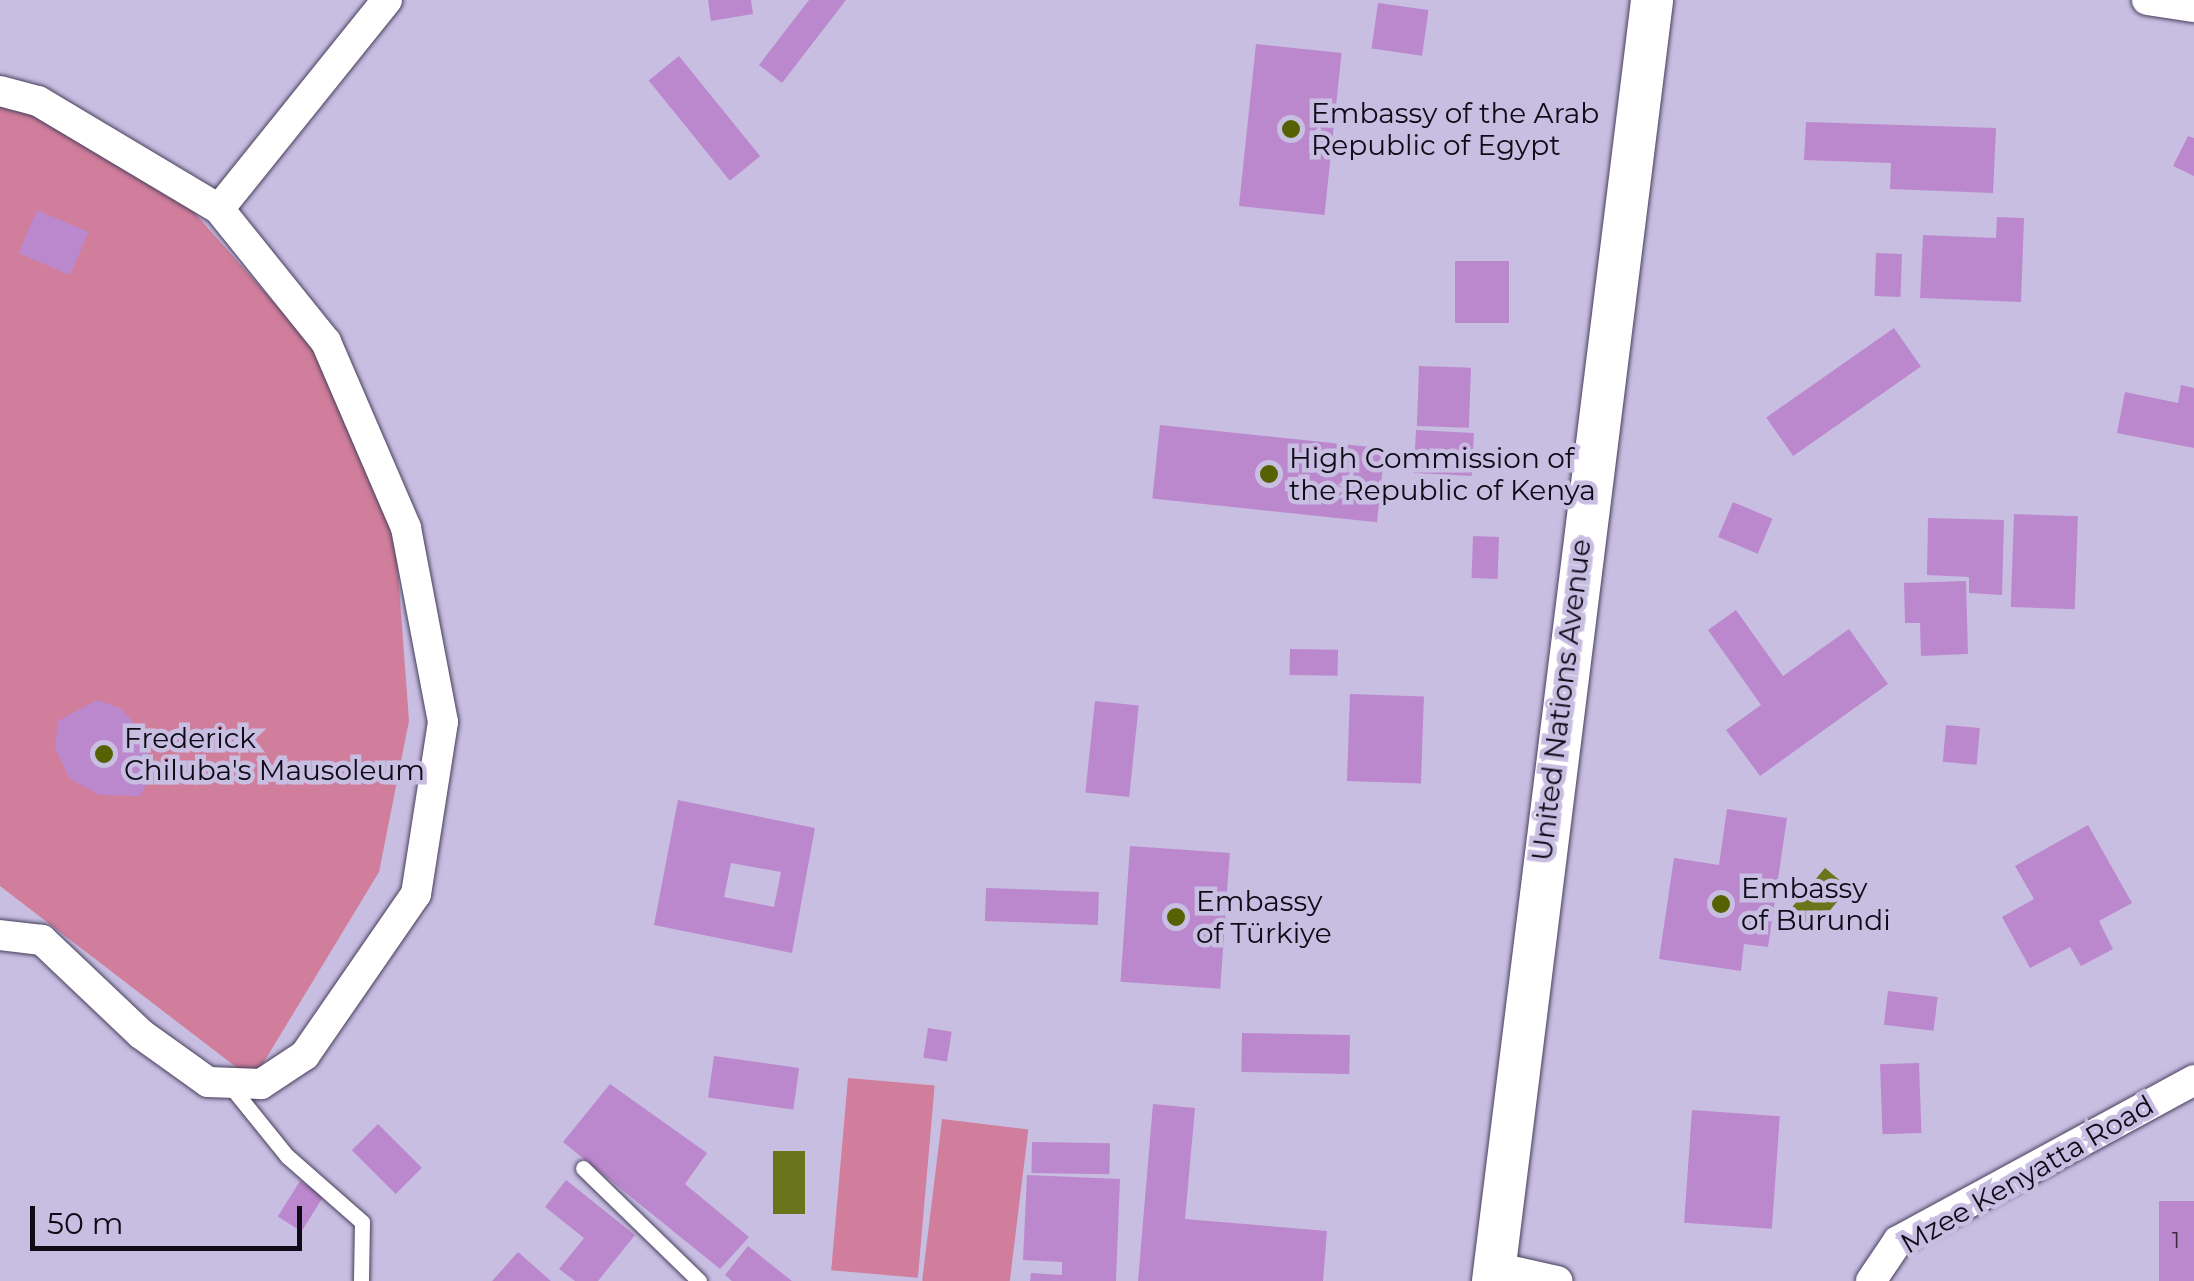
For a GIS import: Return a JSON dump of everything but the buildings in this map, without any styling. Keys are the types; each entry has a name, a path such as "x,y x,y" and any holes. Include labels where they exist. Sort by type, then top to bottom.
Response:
{"main road":[{"name":"United Nations Avenue","path":"1494,1274 1652,0"}],"street":[{"path":"219,209 387,0"},
{"path":"2147,0 2194,7"},
{"path":"0,91 38,101 219,209 326,342 406,528 443,722 416,894 305,1055 261,1084 208,1082 142,1034 42,940 0,934"},
{"name":"Mzee Kenyatta Road","path":"1871,1281 1898,1241 2194,1080"},
{"path":"1494,1274 1556,1281"}],"lane":[{"path":"228,1083 287,1156 362,1222 361,1281"},
{"path":"583,1168 700,1281"}],"shaded area":[{"path":"0,107 38,117 191,209 318,352 395,532 409,721 379,872 253,1080 0,886"},
{"path":"1825,868 1849,888 1814,929 1790,909"},
{"path":"848,1078 935,1086 918,1278 831,1270"},
{"path":"942,1119 1028,1130 1010,1281 922,1281"},
{"path":"773,1151 805,1151 805,1214 773,1214"}],"place":[{"name":"Embassy of the Arab Republic of Egypt","path":"1291,129"},
{"name":"High Commission of the Republic of Kenya","path":"1269,474"},
{"name":"Frederick Chiluba's Mausoleum","path":"104,754"},
{"name":"Embassy of Burundi","path":"1721,904"},
{"name":"Embassy of Türkiye","path":"1176,917"}]}
